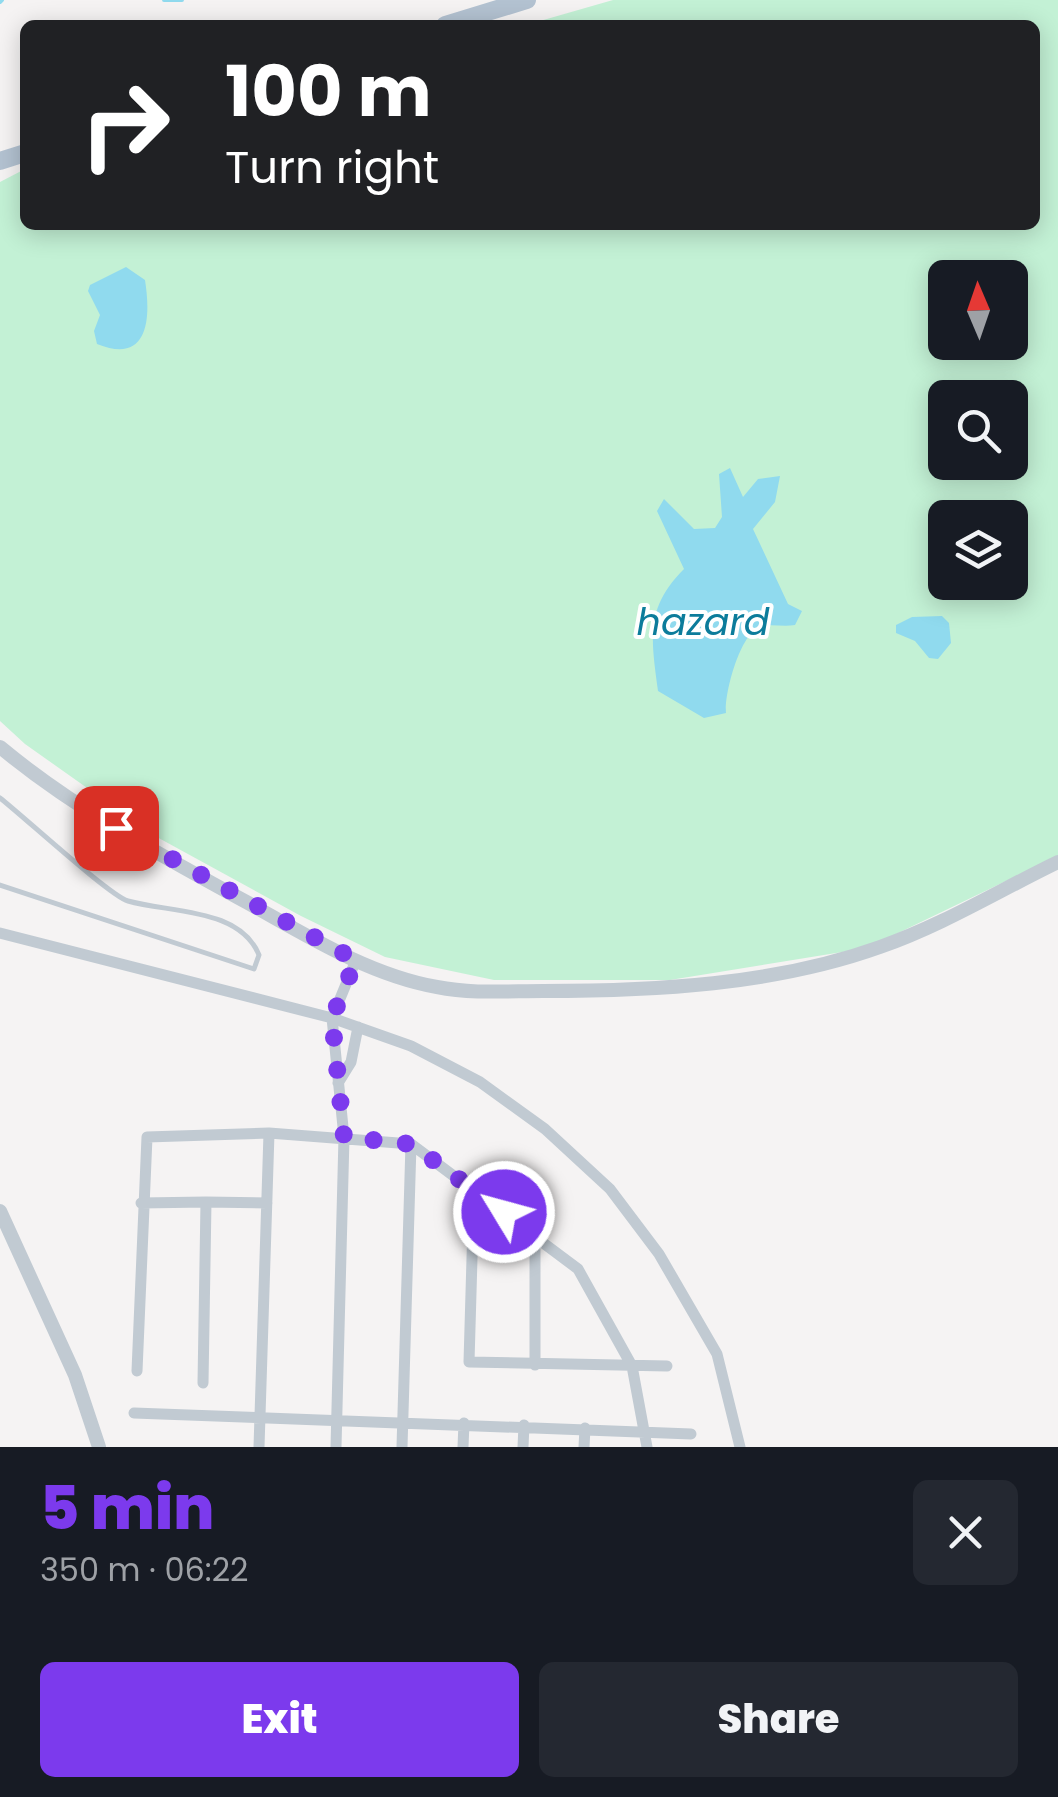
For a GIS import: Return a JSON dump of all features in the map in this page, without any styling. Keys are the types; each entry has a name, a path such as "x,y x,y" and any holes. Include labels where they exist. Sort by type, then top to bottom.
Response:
{"main road":[{"path":"461,20 527,0"}],"street":[{"path":"0,747 56,789 146,847 356,960 436,987 472,992 640,991 806,968 882,947 1058,862"},
{"path":"0,933 358,1026 411,1046 480,1082 545,1129 610,1190 658,1254 707,1332 740,1447"},
{"path":"336,1447 344,1137 332,1018 356,960"},
{"path":"338,1082 351,1062 358,1026"},
{"path":"259,1447 269,1133"},
{"path":"137,1372 140,1203 146,1137 269,1133 411,1144 578,1269 632,1366 648,1447"},
{"path":"402,1447 411,1144"},
{"path":"474,1189 468,1360 667,1366"},
{"path":"203,1383 206,1202"},
{"path":"140,1203 266,1203"},
{"path":"0,1211 76,1375 100,1447"},
{"path":"535,1236 535,1365"},
{"path":"134,1413 524,1424 691,1434"},
{"path":"463,1447 464,1422"},
{"path":"523,1447 524,1424"},
{"path":"584,1428 584,1447"}],"lane":[{"path":"0,798 122,900 233,924 252,939 259,955 254,969 0,885"}],"green space":[{"path":"613,0 1058,0 1058,856 867,948 670,980 494,980 385,957 301,916 155,836 25,744 0,721 0,182 20,172 20,230 1040,230 1040,20 543,20"}],"water":[{"path":"126,267 145,280 146,322 137,343 114,349 97,344 94,331 100,315 88,291 90,285"},
{"name":"hazard","path":"730,468 743,497 758,479 780,476 775,502 753,529 788,604 802,611 795,625 766,625 754,630 735,664 726,713 704,718 658,691 654,625 662,597 684,569 657,511 664,499 694,529 715,528 722,517 719,474"},
{"path":"942,616 949,623 951,643 938,659 929,658 915,641 896,633 896,625 912,617"}],"waterway":[{"path":"164,0 182,0"}],"route":[{"path":"116,828 356,960 332,1018 344,1137 411,1144 504,1212"}]}
